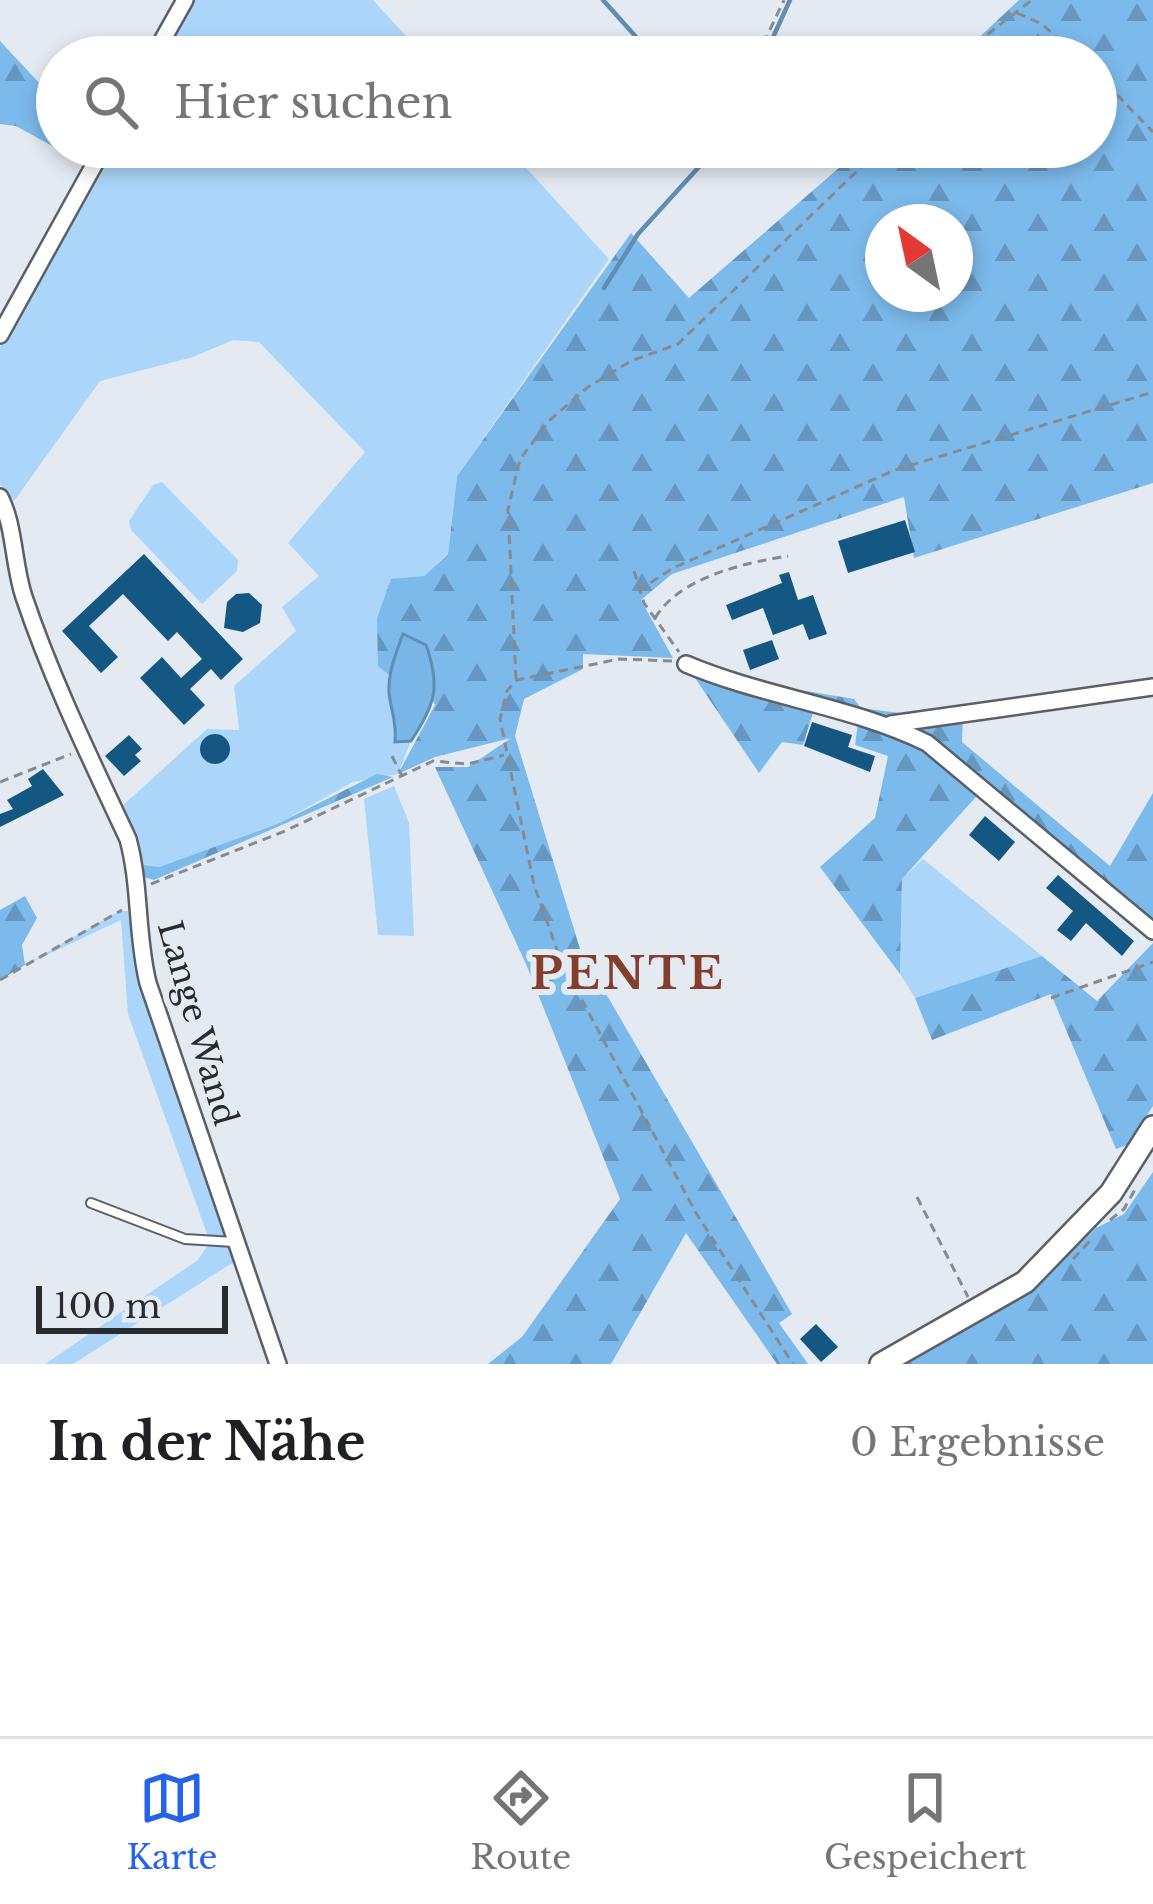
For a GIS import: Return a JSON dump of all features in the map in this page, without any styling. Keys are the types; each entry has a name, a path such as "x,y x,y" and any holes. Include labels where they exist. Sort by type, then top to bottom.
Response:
{"street":[{"path":"165,36 185,0"},
{"path":"0,335 92,168"},
{"name":"Lange Wand","path":"0,497 9,515 11,551 26,602 128,839 148,983 278,1364"},
{"path":"686,664 799,703 888,724 934,749 1153,932"},
{"path":"888,724 1153,687"},
{"path":"934,749 938,718"},
{"path":"881,1364 1025,1282 1111,1193 1153,1126"}],"lane":[{"path":"91,1203 185,1239 236,1242"}],"path":[{"path":"767,36 784,0"},
{"path":"990,36 1032,0"},
{"path":"1015,12 1054,36"},
{"path":"1117,95 1153,132"},
{"path":"793,1364 696,1213 561,961 535,885 506,754 502,702 517,680 507,562 508,508 520,459 550,420 588,387 631,362 678,344 860,168"},
{"path":"638,591 692,559 895,470 1153,392"},
{"path":"655,618 664,603 729,569 751,560 788,556"},
{"path":"634,572 638,591 686,664"},
{"path":"517,680 619,659 686,664"},
{"path":"0,782 86,748"},
{"path":"136,886 285,831 434,761 468,764 506,754"},
{"path":"392,756 403,777"},
{"path":"0,980 119,911 135,907"},
{"path":"1052,998 1153,962"},
{"path":"917,1198 975,1312"}],"shaded area":[{"path":"190,0 373,0 406,36 170,36"},
{"path":"98,168 526,168 609,259 457,476 448,553 424,576 378,665 389,675 395,741 411,741 398,774 353,782 277,824 159,867 144,865 120,808 207,729 239,730 234,686 296,631 282,607 319,576 288,543 365,452 259,342 233,340 193,357 100,381 14,501 0,484 0,347"},
{"path":"162,482 238,560 237,571 202,604 131,530 129,521 153,485"},
{"path":"403,634 426,645 434,684 426,717 411,741 395,742 389,685"},
{"path":"394,786 409,823 414,936 378,935 364,799"},
{"path":"923,859 1042,956 915,998 900,974 902,879"},
{"path":"119,911 128,911 141,977 240,1258 73,1364 45,1364 198,1260 210,1242 128,1014 121,920 25,965"}],"green space":[{"path":"1019,0 1153,0 1153,483 914,558 904,497 672,574 641,600 673,658 583,654 583,669 524,699 515,736 580,949 792,1314 779,1323 808,1364 777,1364 686,1233 611,1364 488,1364 522,1337 620,1199 526,964 435,767 468,767 511,738 435,757 398,774 435,705 403,634 389,675 378,666 377,618 391,579 424,576 448,554 457,476 631,233 689,298 839,168 1117,168 1117,36 980,36"},
{"path":"0,41 36,80 36,137 0,124"},
{"path":"691,672 854,699 861,708 938,718 963,715 962,742 1110,866 1153,793 1153,931 983,789 902,879 900,974 820,867 875,818 888,756 855,745 860,708 817,700 803,745 782,742 759,773"},
{"path":"377,774 393,777 154,880 144,877 144,865 159,867 277,824"},
{"path":"25,896 37,918 22,945 25,965 0,980 0,910"},
{"path":"1153,943 1153,1106 1127,1145 1116,1149 1051,994 932,1040 915,998 1042,956 1097,1001"},
{"path":"1153,1172 1153,1364 900,1364 1029,1292 1096,1228 1124,1214"}],"building":[{"path":"905,520 915,552 848,573 838,541"},
{"path":"144,554 243,659 221,680 211,669 190,689 205,705 184,725 140,678 162,657 181,678 202,659 177,632 168,641 123,594 89,626 118,657 101,673 62,631"},
{"path":"789,572 798,600 813,595 827,634 809,640 803,624 773,635 763,608 732,620 726,605 782,583 779,575"},
{"path":"249,593 262,605 260,623 243,632 224,628 227,602 236,594"},
{"path":"772,640 779,659 750,670 743,650"},
{"path":"812,722 852,735 848,747 875,756 870,772 804,746"},
{"path":"215,734 230,749 215,764 200,749"},
{"path":"129,735 142,749 135,755 141,761 124,776 105,756"},
{"path":"43,769 64,795 0,827 0,814 13,809 7,800 32,786 28,779"},
{"path":"985,816 1015,842 999,861 969,835"},
{"path":"1058,875 1134,941 1122,956 1086,923 1071,941 1057,930 1073,911 1046,888"},
{"path":"816,1324 838,1347 821,1362 800,1339"}],"waterway":[{"path":"603,0 635,36"},
{"path":"774,36 790,0"},
{"path":"604,288 638,234 698,168"}],"district":[{"name":"PENTE","path":"628,973"}]}
